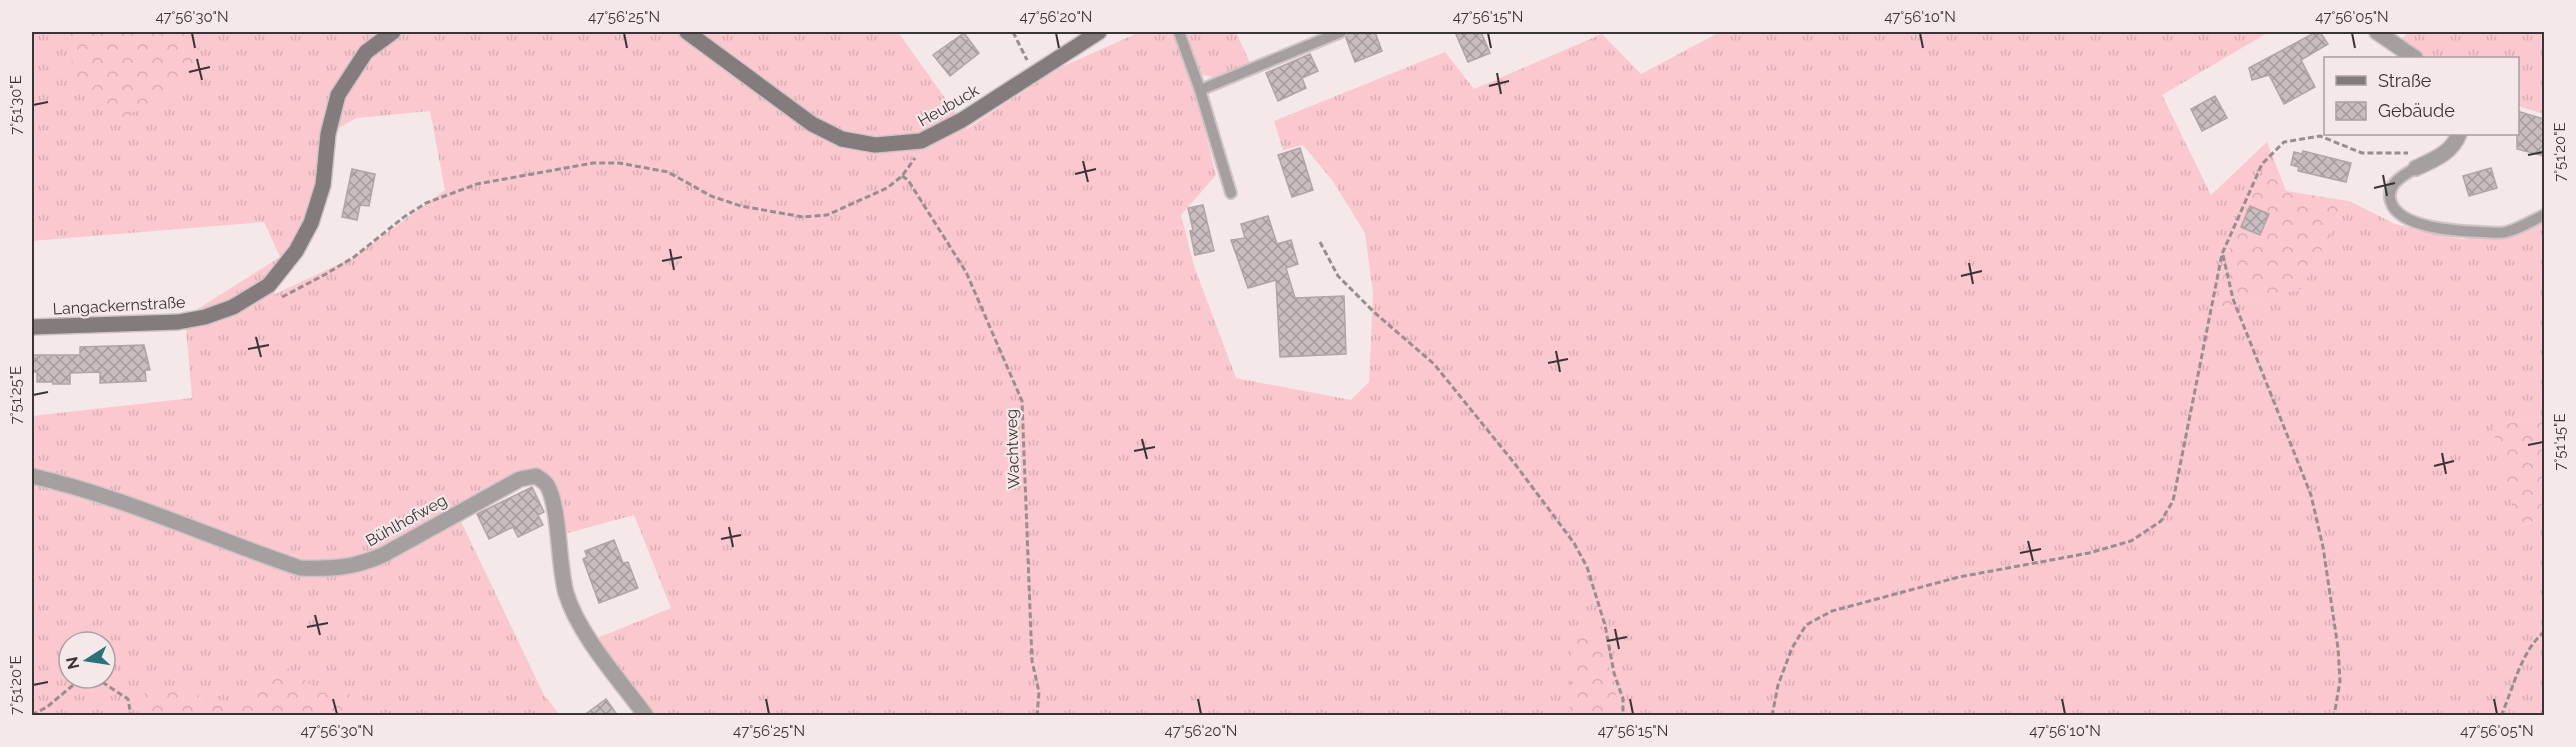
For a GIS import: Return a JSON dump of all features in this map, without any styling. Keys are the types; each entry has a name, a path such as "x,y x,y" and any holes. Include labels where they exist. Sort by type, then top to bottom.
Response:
{"street":[{"name":"Langackernstraße","path":"32,327 178,322 205,317 233,307 269,285 297,251 311,223 323,185 328,134 338,95 366,52 393,32"},
{"name":"Heubuck","path":"687,32 812,124 842,139 875,145 921,141 962,120 1099,32"},
{"path":"2377,32 2414,57"},
{"path":"2416,168 2439,158 2455,143 2459,135"},
{"name":"Bühlhofweg","path":"32,476 66,484 113,500 300,568 331,569 359,565 383,555 520,479 536,476 546,483 552,498 560,563 567,595 597,649 646,716"}],"lane":[{"path":"1179,32 1200,90 1231,193"},
{"path":"1200,90 1341,32"},
{"path":"2416,168 2402,176 2392,186 2389,198 2394,212 2407,219 2449,231 2506,232 2544,215"}],"path":[{"path":"1013,32 1033,73"},
{"path":"1772,716 1778,685 1792,648 1806,625 1832,611 1959,577 2089,552 2131,541 2161,521 2173,501 2222,254 2262,164 2284,142 2320,136 2362,153 2429,153 2439,158"},
{"path":"278,298 354,257 404,217 426,203 477,184 593,163 641,166 668,172 711,196 741,206 803,217 827,215 887,188 902,176 916,157 921,141"},
{"name":"Wachtweg","path":"902,176 908,180 966,272 1022,401 1032,661 1039,692 1037,716"},
{"path":"1320,242 1338,276 1375,313 1434,364 1515,464 1574,543 1587,567 1605,625 1614,673 1623,699 1623,716"},
{"path":"2222,254 2233,299 2310,495 2323,547 2338,648 2340,681 2334,716"},
{"path":"2501,716 2527,654 2544,632"},
{"path":"32,715 47,707 72,686 99,681 128,699 131,716"}],"green space":[{"path":"32,32 898,32 967,129 1057,69 1140,32 1174,32 1196,94 1216,175 1181,215 1194,266 1236,378 1351,400 1369,382 1373,293 1365,233 1332,180 1303,145 1283,150 1274,121 1445,52 1474,89 1602,34 1641,74 1720,32 2269,32 2162,95 2211,195 2267,142 2274,160 2252,194 2230,246 2217,309 2301,288 2349,201 2395,224 2462,239 2515,232 2544,213 2544,416 2493,427 2520,527 2544,516 2544,715 639,715 585,643 671,608 634,515 557,536 552,497 536,476 457,513 544,695 560,715 32,715 32,416 192,398 185,317 280,257 264,222 32,241","holes":["430,111 445,190 354,257 273,295 311,223 328,134 357,118"]},
{"path":"68,32 194,32 203,62 170,93 119,119 74,79"},
{"path":"1185,32 1236,32 1250,63 1213,77 1199,74"},
{"path":"2410,32 2544,32 2544,114 2519,106 2519,57 2420,57 2399,40"},
{"path":"2274,160 2286,191 2349,201 2301,289 2216,309 2230,246 2252,194"},
{"path":"2544,416 2544,516 2519,527 2492,427"},
{"path":"1602,626 1611,679 1618,701 1618,715 1569,715 1574,638"},
{"path":"288,668 323,693 344,684 357,709 357,715 148,715 141,702 148,685 246,705 261,677"}],"building":[{"path":"1348,32 1375,32 1382,51 1355,62 1346,38"},
{"path":"1455,32 1481,32 1490,53 1468,62"},
{"path":"2316,32 2320,32 2328,44 2301,60 2315,87 2284,104 2269,75 2252,80 2249,68"},
{"path":"964,33 979,53 950,76 933,55"},
{"path":"1310,54 1318,71 1302,78 1306,88 1278,101 1266,73"},
{"path":"2215,96 2227,118 2202,131 2191,109"},
{"path":"2519,112 2544,119 2544,156 2517,149"},
{"path":"1300,148 1313,190 1292,197 1278,155"},
{"path":"2303,151 2351,163 2346,182 2298,171 2299,167 2291,165 2294,152 2302,154"},
{"path":"2491,168 2497,188 2469,196 2463,176"},
{"path":"352,169 375,174 369,206 360,205 357,220 342,217"},
{"path":"1203,205 1214,251 1195,255 1188,208"},
{"path":"2250,206 2269,214 2260,235 2241,227"},
{"path":"1268,216 1277,244 1291,240 1298,264 1286,268 1295,298 1344,296 1346,354 1280,357 1276,280 1248,288 1231,240 1245,238 1241,224"},
{"path":"144,345 150,370 145,370 146,381 100,383 100,372 70,373 70,384 53,384 53,382 37,382 37,372 32,372 32,355 80,355 80,347"},
{"path":"532,487 544,512 538,515 543,525 518,537 513,527 489,539 477,514"},
{"path":"614,540 623,563 628,562 638,588 599,603 583,559 587,557 585,551"},
{"path":"606,699 618,716 583,716"}]}
